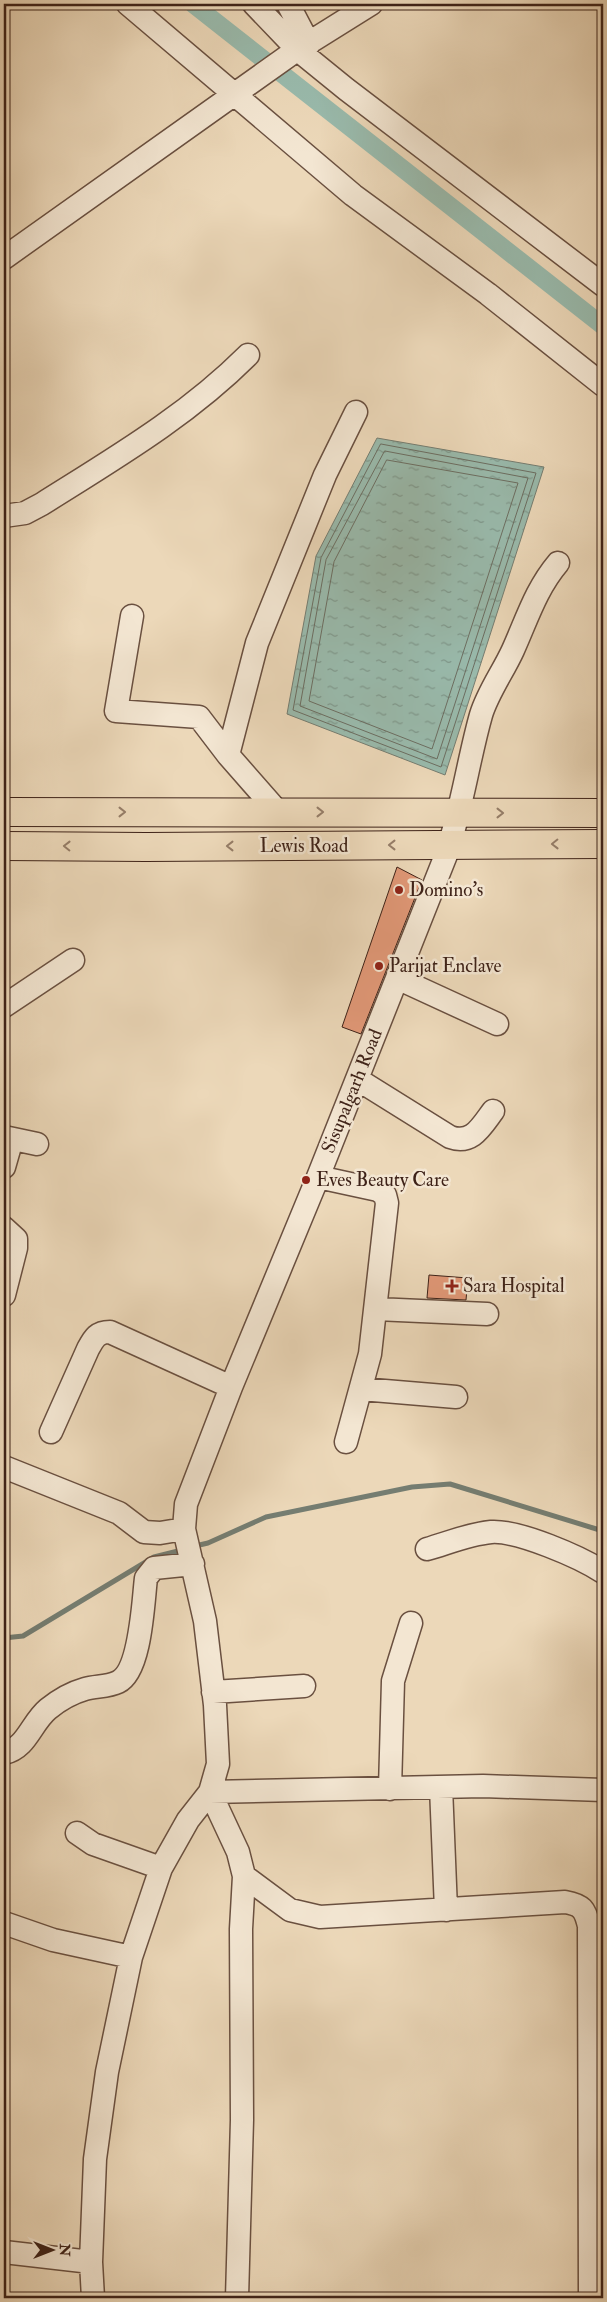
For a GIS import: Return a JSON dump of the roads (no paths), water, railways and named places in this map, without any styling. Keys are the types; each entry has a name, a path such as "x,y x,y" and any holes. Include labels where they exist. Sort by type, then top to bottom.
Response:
{"main road":[{"name":"Lewis Road","path":"4,812 603,813"},
{"name":"Lewis Road","path":"4,846 603,844"}],"street":[{"path":"128,4 242,88 354,195 488,294 603,385"},
{"path":"254,4 299,49 346,90 603,285"},
{"path":"288,4 299,49"},
{"path":"4,258 242,88 299,49 371,4"},
{"path":"4,516 25,513 42,504 155,433 217,386 248,355"},
{"path":"228,755 257,643 325,475 356,412"},
{"name":"Sisupalgarh Road","path":"210,1792 218,1764 214,1692 205,1621 189,1547 186,1504 231,1387 318,1177 450,845 482,713 513,650 535,597 545,578 558,563"},
{"path":"132,616 116,710 199,717 228,755 278,812"},
{"path":"4,1006 73,960"},
{"path":"397,978 497,1024"},
{"path":"357,1079 450,1137 459,1140 474,1136 493,1111"},
{"path":"4,1167 8,1138 37,1144"},
{"path":"318,1177 378,1190 385,1195 386,1213 370,1354 346,1442"},
{"path":"4,1228 16,1239 16,1248 4,1295"},
{"path":"376,1310 487,1314"},
{"path":"52,1432 88,1349 95,1336 102,1332 110,1332 231,1387"},
{"path":"361,1389 456,1397"},
{"path":"4,1467 119,1513 144,1532 160,1533 189,1547"},
{"path":"427,1549 483,1534 510,1533 586,1561 603,1572"},
{"path":"4,1753 15,1750 46,1711 61,1699 84,1689 120,1682 128,1673 136,1656 146,1578 149,1572 189,1547"},
{"path":"390,1788 393,1681 411,1623"},
{"path":"214,1692 304,1686"},
{"path":"441,1787 446,1910"},
{"path":"210,1792 441,1787 558,1787 603,1790"},
{"path":"93,2298 91,2262 95,2159 107,2072 130,1957 161,1868 188,1820 210,1792"},
{"path":"210,1792 238,1852 244,1876 241,1930 242,2120 238,2298"},
{"path":"76,1833 93,1844 161,1868"},
{"path":"244,1876 290,1910 304,1915 320,1917 565,1902 586,1910 589,1926 590,2298"},
{"path":"581,1907 603,1901"},
{"path":"4,1923 53,1940 130,1957"},
{"path":"4,2252 91,2262"}],"water":[{"path":"377,438 544,467 445,775 287,714 316,556"}],"waterway":[{"path":"193,4 603,326"},
{"path":"195,1546 208,1543 266,1517 412,1487 450,1484 603,1531"},
{"path":"4,1638 23,1636 154,1557 182,1550"}],"place":[{"name":"Domino's","path":"399,890"},
{"name":"Parijat Enclave","path":"379,966"},
{"name":"Eves Beauty Care","path":"306,1180"},
{"name":"Sara Hospital","path":"452,1286"}]}
